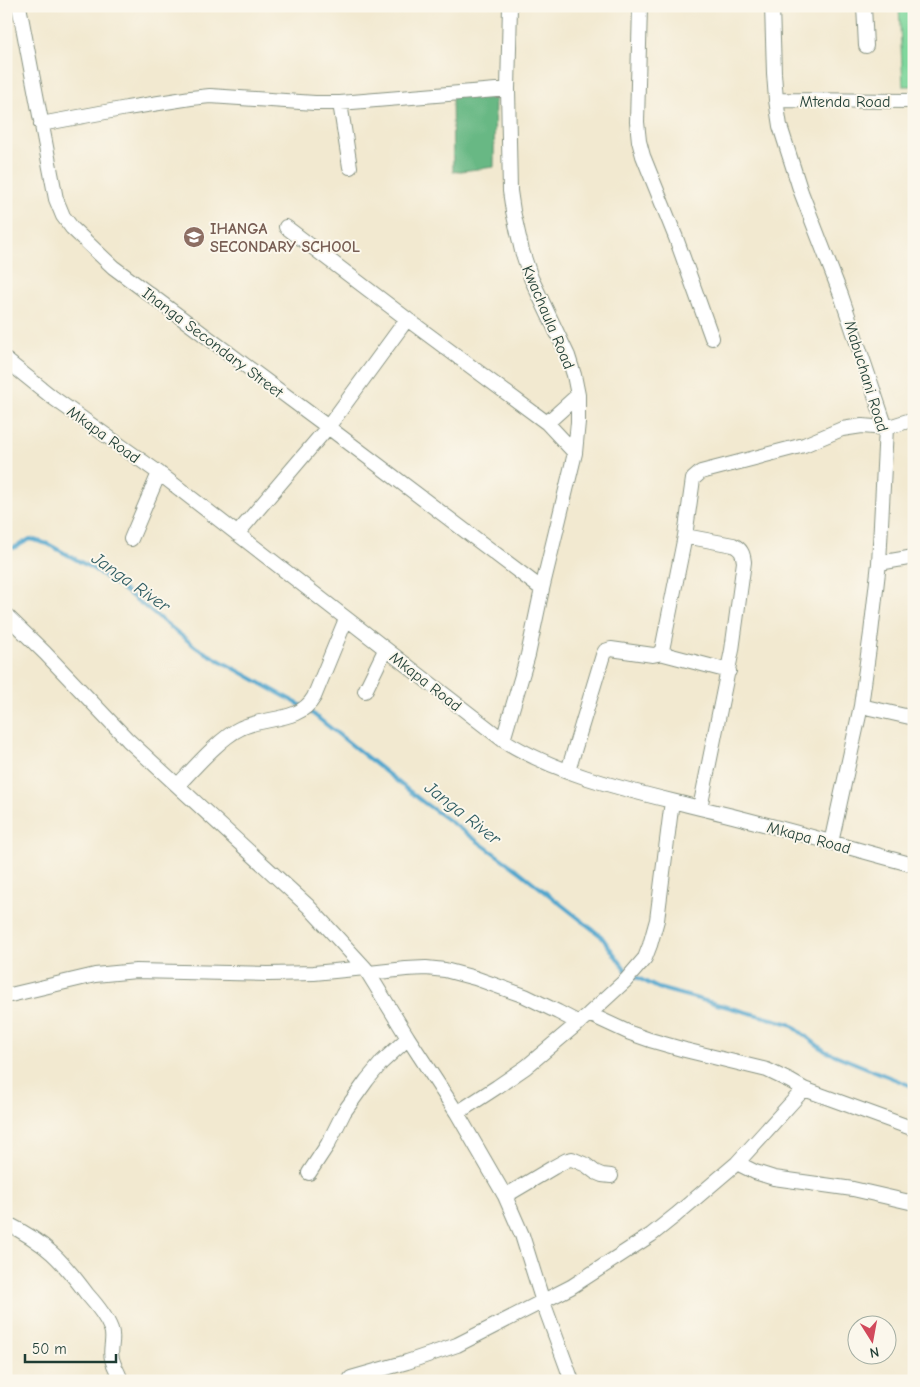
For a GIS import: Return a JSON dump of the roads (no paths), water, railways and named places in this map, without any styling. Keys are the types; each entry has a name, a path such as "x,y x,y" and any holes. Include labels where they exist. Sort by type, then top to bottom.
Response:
{"street":[{"name":"Ihanga Secondary Street","path":"19,6 56,199 63,216 72,228 113,267 542,589"},
{"name":"Kwachaula Road","path":"503,740 528,655 575,453 578,422 578,396 574,376 568,356 531,278 520,243 510,190 508,89 510,6"},
{"path":"640,6 637,122 639,141 712,338"},
{"name":"Mabuchani Road","path":"772,6 774,73 780,126 801,192 841,295 886,428 879,563 861,706 831,842"},
{"path":"864,6 866,46"},
{"path":"41,124 127,108 210,96 340,103 508,89"},
{"name":"Mtenda Road","path":"776,100 914,101"},
{"path":"340,103 350,167"},
{"path":"286,227 547,423 575,453"},
{"path":"237,534 328,427 407,319"},
{"name":"Mkapa Road","path":"6,360 52,397 159,474 503,740 533,757 568,771 625,789 914,865"},
{"path":"547,423 578,396"},
{"path":"660,652 664,641 685,536 693,479 701,472 804,445 848,428 862,426 886,428 914,419"},
{"path":"131,539 159,474"},
{"path":"685,536 739,548 743,553 744,562 729,671 700,808"},
{"path":"879,563 914,557"},
{"path":"6,616 45,653 125,736 308,906 367,971 408,1038 458,1113 505,1196 522,1235 543,1302 572,1381"},
{"path":"178,785 195,766 231,734 241,728 285,717 303,709 314,697 346,619"},
{"path":"365,690 385,650"},
{"path":"568,771 603,655 606,651 653,655 660,652 729,671"},
{"path":"861,706 914,718"},
{"path":"458,1113 526,1067 584,1019 626,980 645,958 657,920 672,801"},
{"path":"6,996 94,975 136,971 268,974 426,968 445,970 475,978 525,996 558,1012 694,1053 767,1070 804,1089 914,1129"},
{"path":"309,1173 328,1144 344,1112 361,1088 382,1062 408,1038"},
{"path":"351,1378 458,1345 571,1287 651,1235 676,1215 736,1163 804,1089"},
{"path":"505,1196 567,1160 572,1159 578,1160 602,1175 612,1176"},
{"path":"736,1163 774,1178 853,1189 914,1203"},
{"path":"6,1223 39,1241 54,1254 69,1270 100,1311 112,1332 112,1360 121,1381"}],"waterway":[{"name":"Janga River","path":"6,545 14,548 30,539 48,544 95,570 129,594 197,648 302,706"},
{"name":"Janga River","path":"308,710 423,802 520,872 601,936 628,973"},
{"name":"Janga River","path":"634,976 658,988 790,1024 825,1051 914,1087"}],"place":[{"name":"IHANGA SECONDARY SCHOOL","path":"194,237"}]}
